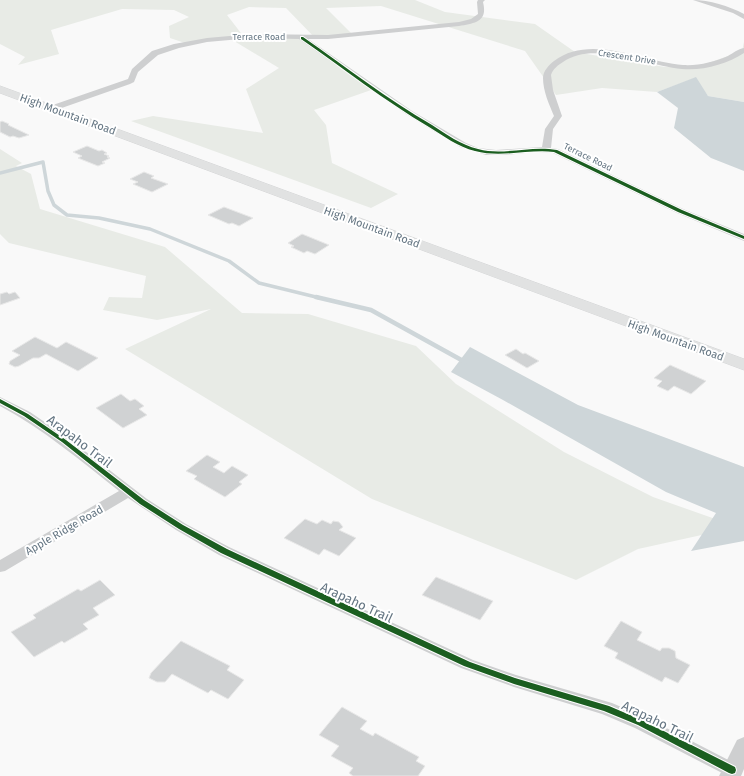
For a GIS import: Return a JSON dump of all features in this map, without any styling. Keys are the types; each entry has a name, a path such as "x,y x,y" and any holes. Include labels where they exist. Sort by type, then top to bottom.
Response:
{"main road":[{"name":"High Mountain Road","path":"0,89 744,365"}],"street":[{"path":"302,38 328,37 467,22 478,18 481,15 482,0"},
{"path":"696,0 735,12 744,17"},
{"name":"Terrace Road","path":"53,108 127,82 131,80 135,71 149,57 178,46 238,36 302,38 407,111 467,147 497,154 528,149 546,149 563,154 680,211 744,238"},
{"name":"Crescent Drive","path":"546,149 549,129 558,116 548,89 548,70 561,58 583,52 603,52 675,66 691,67 721,60 744,50"},
{"name":"Arapaho Trail","path":"0,401 26,415 64,441 128,492 181,527 224,551 418,643 467,664 514,681 606,708 641,723 731,773"},
{"name":"Apple Ridge Road","path":"0,567 128,492"},
{"path":"731,773 744,746"}],"shaded area":[{"path":"0,0 415,0 445,12 535,24 575,52 665,67 697,67 742,51 744,42 744,102 708,96 695,78 657,92 602,88 556,95 525,51 381,6 326,8 352,34 316,39 286,8 249,7 227,15 244,37 298,38 374,89 314,110 326,125 332,163 398,194 371,208 131,121 153,116 263,133 246,89 279,68 229,38 185,43 170,38 169,26 189,17 174,10 122,9 51,30 59,54 18,65 25,57 0,44"},
{"path":"696,77 708,96 744,102 744,171 711,158 674,128 678,108 657,92"},
{"path":"0,149 22,163 16,166 31,174 40,209 165,247 242,313 308,314 416,346 456,384 564,452 653,497 738,527 638,549 576,580 372,499 125,349 211,309 157,320 103,310 109,297 142,298 146,276 9,243 0,234"},
{"path":"470,347 578,405 744,467 744,541 691,551 716,513 666,492 451,372"}],"building":[{"path":"2,121 29,135 19,138 13,136 10,137 0,132 0,122"},
{"path":"87,146 99,151 102,150 107,153 104,154 109,156 107,157 110,158 102,162 105,163 98,166 78,158 82,156 73,152"},
{"path":"144,172 154,176 151,178 168,184 152,192 133,184 138,182 130,179"},
{"path":"224,207 253,218 239,226 232,223 229,224 208,215"},
{"path":"302,234 329,245 315,254 307,251 304,253 291,247 294,246 288,243"},
{"path":"7,292 9,294 15,292 20,298 0,305 0,294"},
{"path":"35,337 57,348 66,342 98,358 78,371 46,354 39,358 33,358 19,366 15,367 9,364 10,361 20,355 12,351"},
{"path":"516,349 539,361 527,368 505,355"},
{"path":"670,365 706,381 691,394 674,386 668,391 657,386 662,381 654,378"},
{"path":"121,394 130,401 135,399 144,406 139,409 147,415 123,428 96,408"},
{"path":"207,455 220,462 213,467 224,473 232,466 248,475 239,482 242,484 225,497 194,479 197,476 186,471"},
{"path":"305,519 317,524 322,520 331,524 333,521 339,522 343,527 339,530 356,538 339,556 324,549 319,555 284,538"},
{"path":"436,577 493,601 480,620 422,595"},
{"path":"100,580 115,595 93,608 99,615 83,624 88,629 64,643 62,641 34,657 11,632 36,618 33,615 78,589 81,591"},
{"path":"621,621 642,632 637,640 660,651 662,648 669,648 675,651 676,658 690,665 678,683 665,677 662,682 615,658 618,653 604,646"},
{"path":"181,641 230,666 227,670 244,680 228,699 211,690 208,693 172,674 165,682 157,682 149,678 151,673"},
{"path":"342,707 367,721 360,729 373,736 375,733 419,757 416,761 425,766 418,776 353,776 349,773 353,768 331,756 339,746 319,735"}],"waterway":[{"path":"0,173 43,162 48,191 54,205 67,215 99,218 150,229 229,261 259,283 320,298"},
{"path":"316,297 371,310 465,362"}],"cycle path":[{"path":"302,38 409,113 469,148 496,153 535,150 555,151 680,211 744,238"},
{"path":"0,401 26,415 64,441 142,502 181,527 224,551 467,664 514,681 606,708 641,723 732,770"}]}
